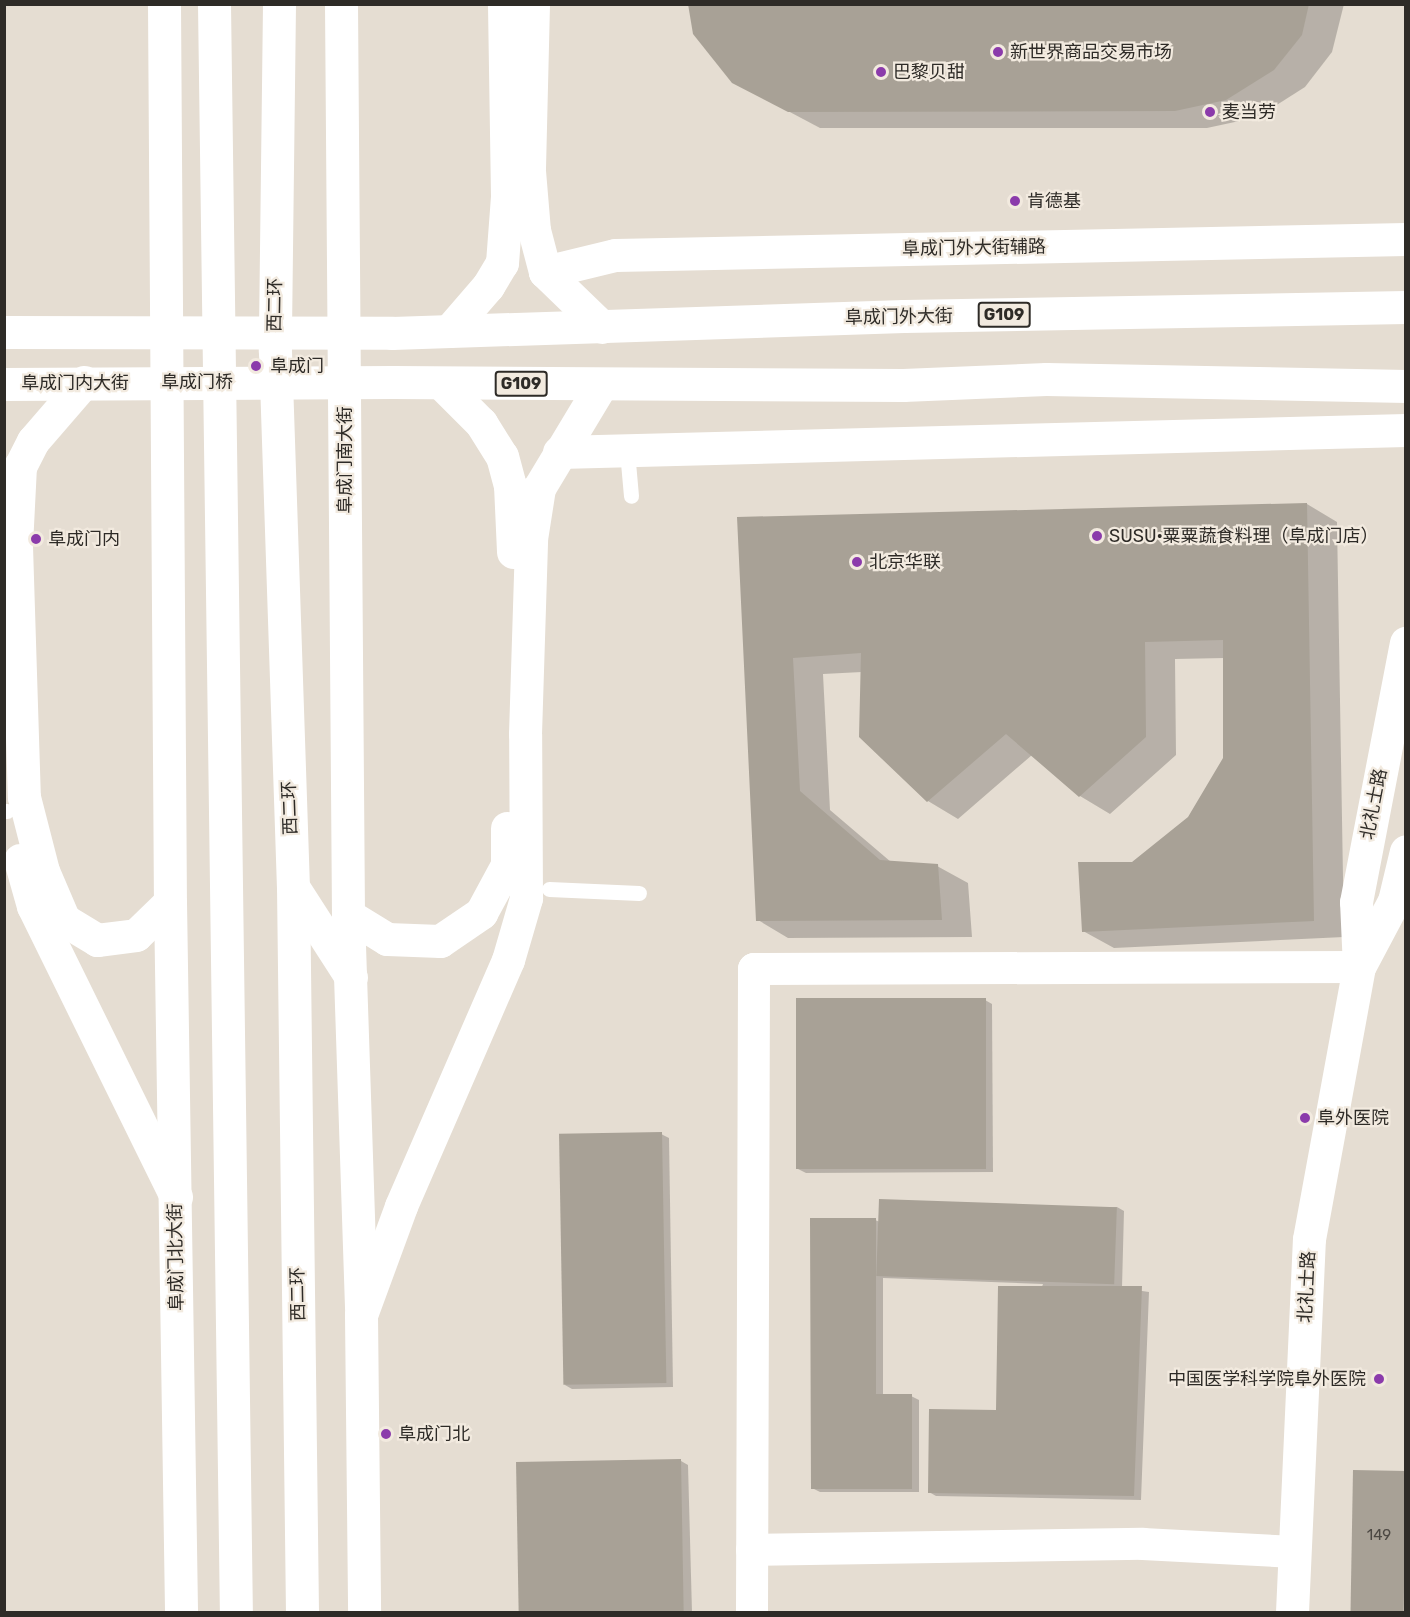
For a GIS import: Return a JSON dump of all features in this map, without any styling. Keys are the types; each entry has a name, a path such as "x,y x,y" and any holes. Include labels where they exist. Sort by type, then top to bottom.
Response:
{"main road":[{"path":"84,382 33,441 20,466 16,546 13,721 24,797 43,871 64,920 98,940 136,935 170,902 164,4"},
{"path":"214,4 236,1612"},
{"name":"西二环","path":"279,4 275,351 293,887 302,1612"},
{"name":"阜成门南大街","path":"341,4 348,915"},
{"path":"449,331 488,286 502,263 507,196 504,4"},
{"path":"533,4 529,171 534,230 545,272 602,327"},
{"name":"阜成门外大街辅路","path":"545,272 615,255 1406,238"},
{"name":"阜成门外大街","path":"15,332 392,333 903,316 1406,307"},
{"path":"4,308 15,332"},
{"name":"G109","path":"441,383 903,385 1046,379 1406,386"},
{"name":"阜成门桥","path":"145,382 441,383"},
{"name":"阜成门内大街","path":"4,384 145,382"},
{"path":"348,915 387,939 440,941 481,913 507,865 514,525 510,485 502,456 481,423 441,383"},
{"path":"361,1315 401,1206 508,960 526,898 525,734 531,539 539,488 601,385"},
{"path":"559,452 1406,430"},
{"name":"北礼士路","path":"1292,1612 1309,1239 1359,967 1356,902 1406,643"},
{"path":"5,800 33,906 176,1197"},
{"name":"北礼士路","path":"1359,967 1394,901 1406,851"},
{"path":"293,887 351,977"},
{"name":"阜成门北大街","path":"170,902 181,1612"},
{"path":"348,915 361,1315 364,1612"}],"street":[{"path":"752,1612 754,969 1359,967"},
{"path":"752,1550 1143,1544 1295,1552"}],"lane":[{"path":"627,452 631,496"},
{"path":"549,889 639,893"}],"building":[{"name":"新世界商品交易市场","path":"688,4 1309,4 1302,35 1274,70 1226,100 1175,111 788,112 732,83 693,34"},
{"path":"1307,503 1314,921 1082,932 1078,862 1132,862 1188,817 1223,758 1223,640 1145,642 1146,737 1079,797 1006,734 927,802 859,737 861,653 793,658 800,791 880,860 938,864 942,920 756,921 737,517"},
{"path":"796,998 986,998 986,1169 796,1169"},
{"path":"662,1132 666,1383 563,1385 559,1134"},
{"path":"879,1199 1117,1207 1114,1284 876,1276"},
{"path":"810,1218 876,1218 876,1394 912,1394 912,1489 811,1489"},
{"path":"998,1286 1142,1286 1134,1496 928,1493 929,1409 996,1410"},
{"path":"681,1459 684,1612 519,1612 516,1462"},
{"path":"1353,1470 1406,1471 1404,1612 1351,1612"}],"place":[{"name":"新世界商品交易市场","path":"998,52"},
{"name":"巴黎贝甜","path":"881,72"},
{"name":"麦当劳","path":"1210,112"},
{"name":"肯德基","path":"1015,201"},
{"name":"阜成门","path":"256,366"},
{"name":"SUSU·粟粟蔬食料理（阜成门店）","path":"1097,536"},
{"name":"阜成门内","path":"36,539"},
{"name":"北京华联","path":"857,562"},
{"name":"阜外医院","path":"1305,1118"},
{"name":"中国医学科学院阜外医院","path":"1379,1379"},
{"name":"阜成门北","path":"386,1434"}]}
